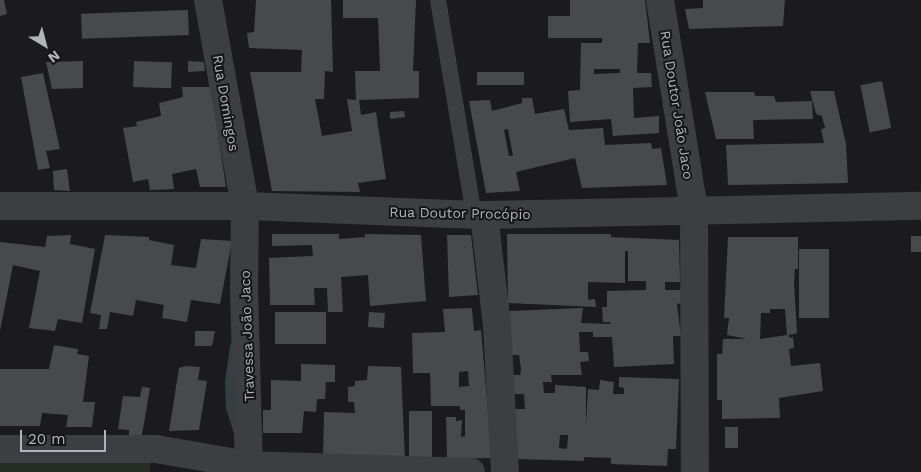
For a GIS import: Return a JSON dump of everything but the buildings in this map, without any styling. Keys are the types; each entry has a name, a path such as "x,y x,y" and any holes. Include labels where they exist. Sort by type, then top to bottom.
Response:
{"street":[{"name":"Rua Domingos","path":"208,0 245,206"},
{"name":"Rua Doutor João Jaco","path":"660,0 694,210 694,472"},
{"name":"Rua Doutor Procópio","path":"0,206 245,206 479,215 921,206"},
{"name":"Travessa João Jaco","path":"245,206 244,290 249,469"},
{"path":"479,215 497,325 505,472"},
{"path":"0,449 249,469 471,472"}],"lane":[{"path":"438,0 479,215"}],"shaded area":[{"path":"0,457 150,457 150,472 0,472"}],"waterway":[{"path":"234,346 229,382 230,407 237,430"}]}
